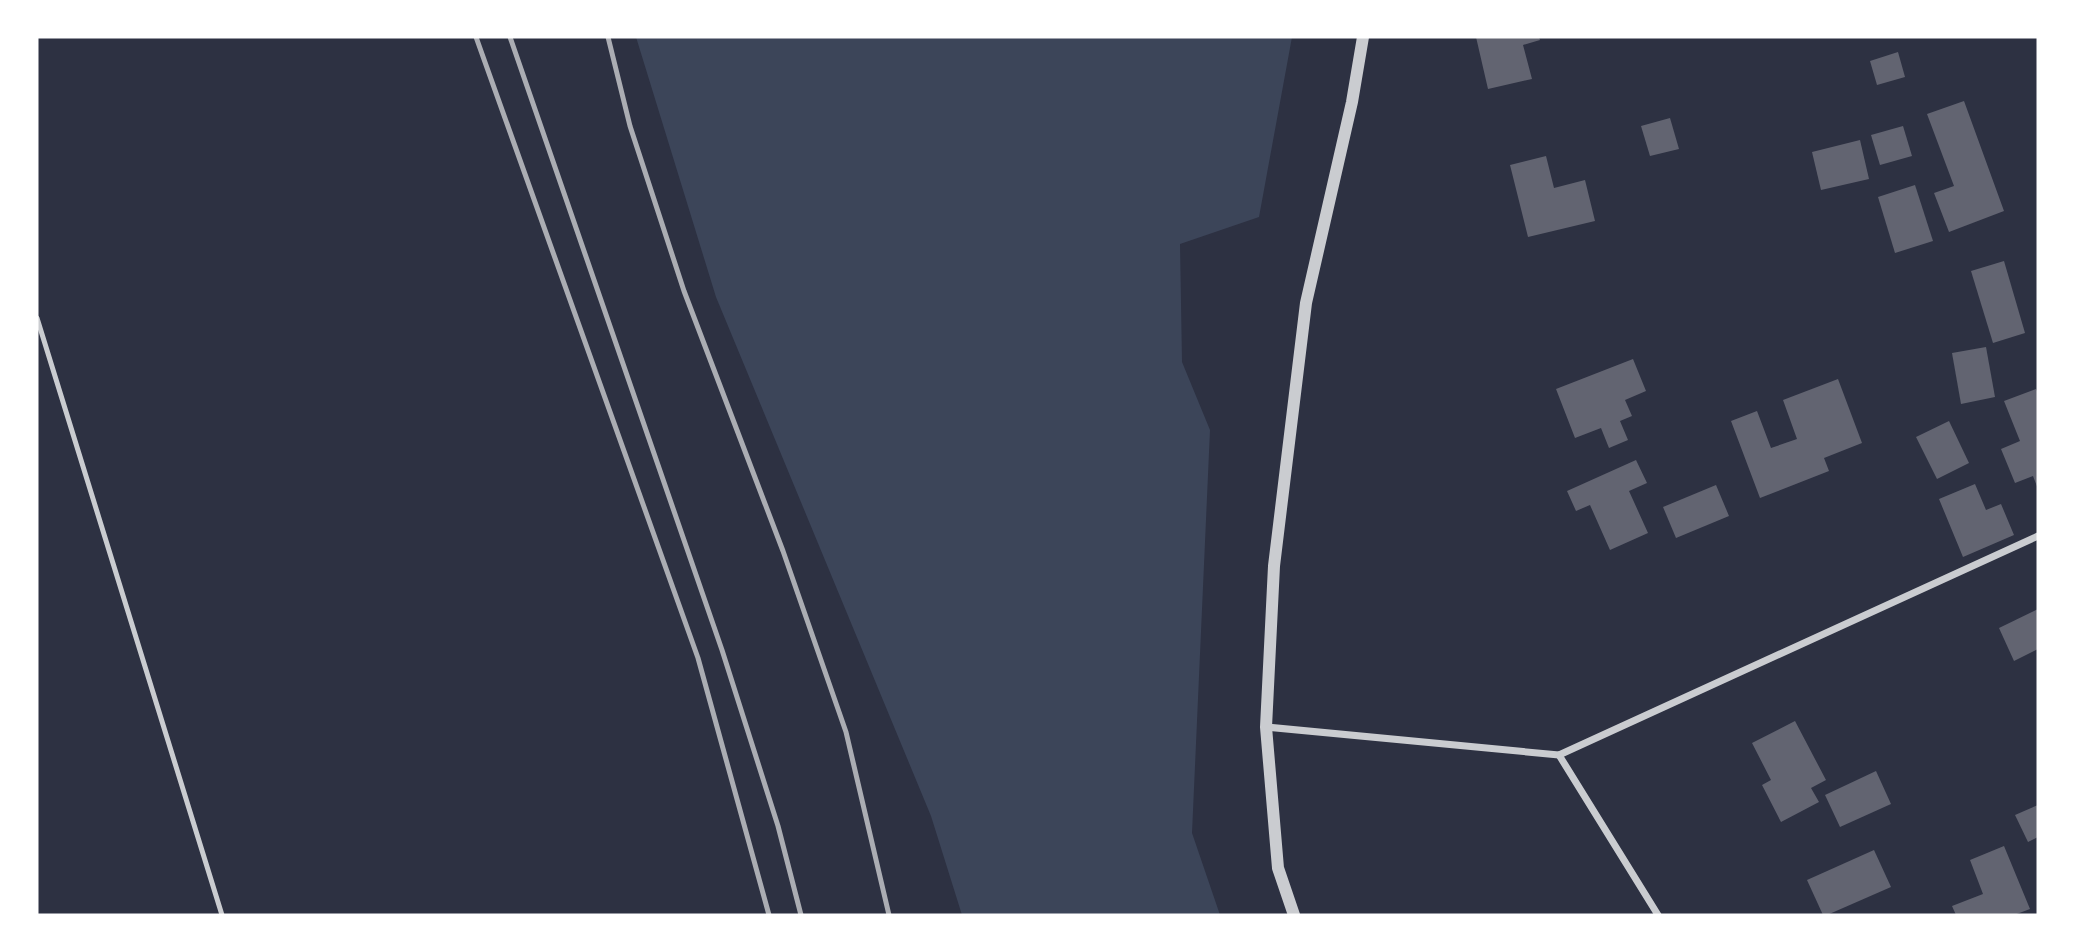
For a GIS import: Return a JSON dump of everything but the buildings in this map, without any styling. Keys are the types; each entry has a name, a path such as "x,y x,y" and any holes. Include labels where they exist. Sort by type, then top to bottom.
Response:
{"street":[{"path":"1293,915 1278,868 1266,727 1274,566 1306,303 1352,102 1363,37"},
{"path":"1266,727 1559,755 2038,536"},
{"path":"1559,755 1658,915"}],"lane":[{"path":"37,318 222,915"}],"shaded area":[{"path":"636,37 1292,37 1259,217 1180,244 1182,362 1210,430 1192,833 1220,915 962,915 931,816 716,297"}],"railway":[{"path":"476,37 698,658 769,915"},
{"path":"510,37 722,650 778,826 801,915"},
{"path":"608,37 630,126 684,291 783,551 846,732 889,915"}]}
